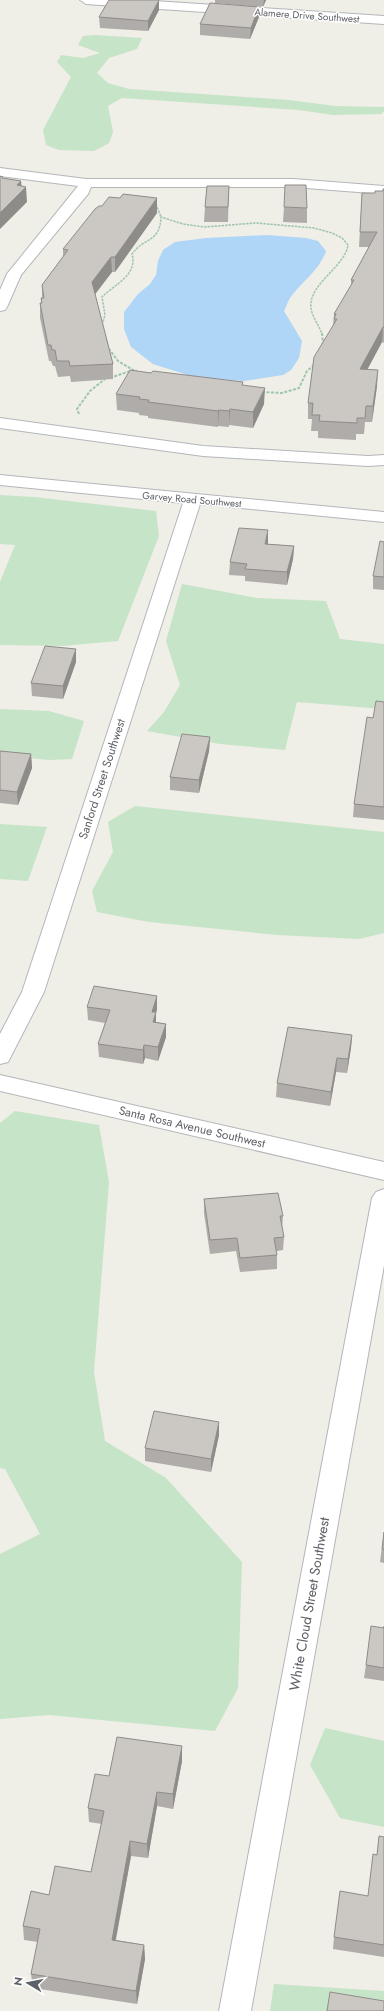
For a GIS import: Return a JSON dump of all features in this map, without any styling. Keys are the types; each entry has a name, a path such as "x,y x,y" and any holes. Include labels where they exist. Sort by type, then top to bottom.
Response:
{"street":[{"name":"Alamere Drive Southwest","path":"86,0 190,4 384,20"},
{"path":"0,172 86,183 293,183 384,190"},
{"path":"0,307 14,274 82,191 86,183"},
{"path":"0,424 227,454 368,461 384,460"},
{"name":"Garvey Road Southwest","path":"0,480 384,517"},
{"name":"Sanford Street Southwest","path":"0,1056 33,992 193,499"},
{"name":"Santa Rosa Avenue Southwest","path":"0,1083 384,1171"},
{"name":"White Cloud Street Southwest","path":"235,2011 384,1198"}],"path":[{"path":"101,327 105,315 102,297 108,290 129,275 135,259 132,254 134,250 150,241 157,234 162,225 161,217 183,224 204,227 256,223 314,228 332,233 342,238 348,245 347,253 313,296 310,308 324,337 323,348"},
{"path":"103,339 114,352 118,361 139,372"},
{"path":"258,392 282,393 299,388 307,371 316,363"},
{"path":"67,433 79,416 77,409 95,385 104,379 133,370"}],"green space":[{"path":"94,35 142,38 137,49 109,58 97,73 108,83 129,89 289,100 335,106 384,107 384,111 381,114 333,115 299,110 122,98 108,106 113,132 109,143 94,151 59,150 46,145 43,130 71,77 57,62 61,55 83,58 100,53 78,45 83,36"},
{"path":"0,495 34,497 156,511 159,536 118,641 62,646 0,645 0,582 15,545 0,544"},
{"path":"182,584 257,598 326,601 340,639 384,644 384,709 297,702 285,750 220,744 147,731 164,712 180,685 166,641"},
{"path":"0,709 49,711 84,721 72,759 49,760 0,755"},
{"path":"135,806 384,832 384,933 359,939 277,935 149,922 97,912 92,891 113,852 108,822"},
{"path":"0,824 47,827 28,881 0,879"},
{"path":"15,1111 99,1125 109,1182 94,1372 105,1441 166,1478 242,1562 238,1688 215,1731 49,1715 0,1719 0,1554 40,1534 5,1469 0,1468 0,1123"},
{"path":"325,1728 384,1741 384,1827 340,1818 310,1765"},
{"path":"274,1984 384,1991 384,2011 270,2011"}],"water":[{"path":"267,235 306,238 318,241 326,251 316,269 289,300 284,311 302,341 299,358 291,370 283,375 244,381 194,377 153,364 131,347 124,329 124,312 138,294 150,284 156,275 158,261 163,250 175,242 206,238"}],"building":[{"path":"109,0 159,0 148,21 99,17"},
{"path":"210,3 259,7 251,28 200,24"},
{"path":"0,176 3,177 2,178 21,181 17,185 26,187 0,213"},
{"path":"285,185 306,185 307,208 284,207"},
{"path":"207,186 229,186 228,207 205,207"},
{"path":"383,189 384,327 360,369 378,370 373,406 366,406 365,418 357,418 357,423 319,421 320,415 312,415 313,403 308,403 314,357 337,319 334,319 336,314 334,314 354,280 351,280 377,232 360,232 362,193 375,193 375,191 383,191"},
{"path":"123,194 157,198 115,257 111,257 92,282 113,364 70,366 69,361 57,361 55,350 52,350 51,345 48,345 40,303 42,303 41,298 44,298 42,285 68,250 63,249 95,209 102,206 109,197 120,198"},
{"path":"130,370 151,373 153,371 243,382 242,385 265,388 253,412 230,409 229,411 218,411 148,402 149,400 139,399 140,397 116,394"},
{"path":"239,528 268,530 265,544 294,546 287,572 245,569 247,564 230,562"},
{"path":"380,541 384,542 384,577 373,576"},
{"path":"45,646 76,649 63,686 31,683"},
{"path":"376,701 384,702 384,807 354,804 367,717 373,718"},
{"path":"182,734 210,737 199,780 170,777"},
{"path":"0,751 31,754 17,792 0,790"},
{"path":"94,986 157,996 152,1012 156,1012 153,1022 166,1024 158,1047 144,1045 143,1050 98,1044 110,1010 87,1007"},
{"path":"288,1027 352,1035 348,1059 337,1058 331,1092 277,1083"},
{"path":"278,1193 283,1216 280,1216 284,1237 274,1238 277,1255 240,1258 237,1238 210,1240 204,1199"},
{"path":"154,1411 219,1422 211,1459 145,1448"},
{"path":"384,1532 384,1550 382,1549"},
{"path":"371,1626 384,1628 384,1668 366,1665"},
{"path":"117,1737 182,1746 173,1794 157,1792 147,1844 130,1841 112,1940 144,1945 136,1991 31,1974 40,1929 23,1926 31,1891 49,1895 55,1866 91,1872 104,1811 88,1808 95,1774 109,1776"},
{"path":"379,1836 384,1837 384,1945 334,1937 340,1891 368,1896 373,1854 377,1855"},
{"path":"330,1992 384,2001 384,2011 327,2011"}]}
